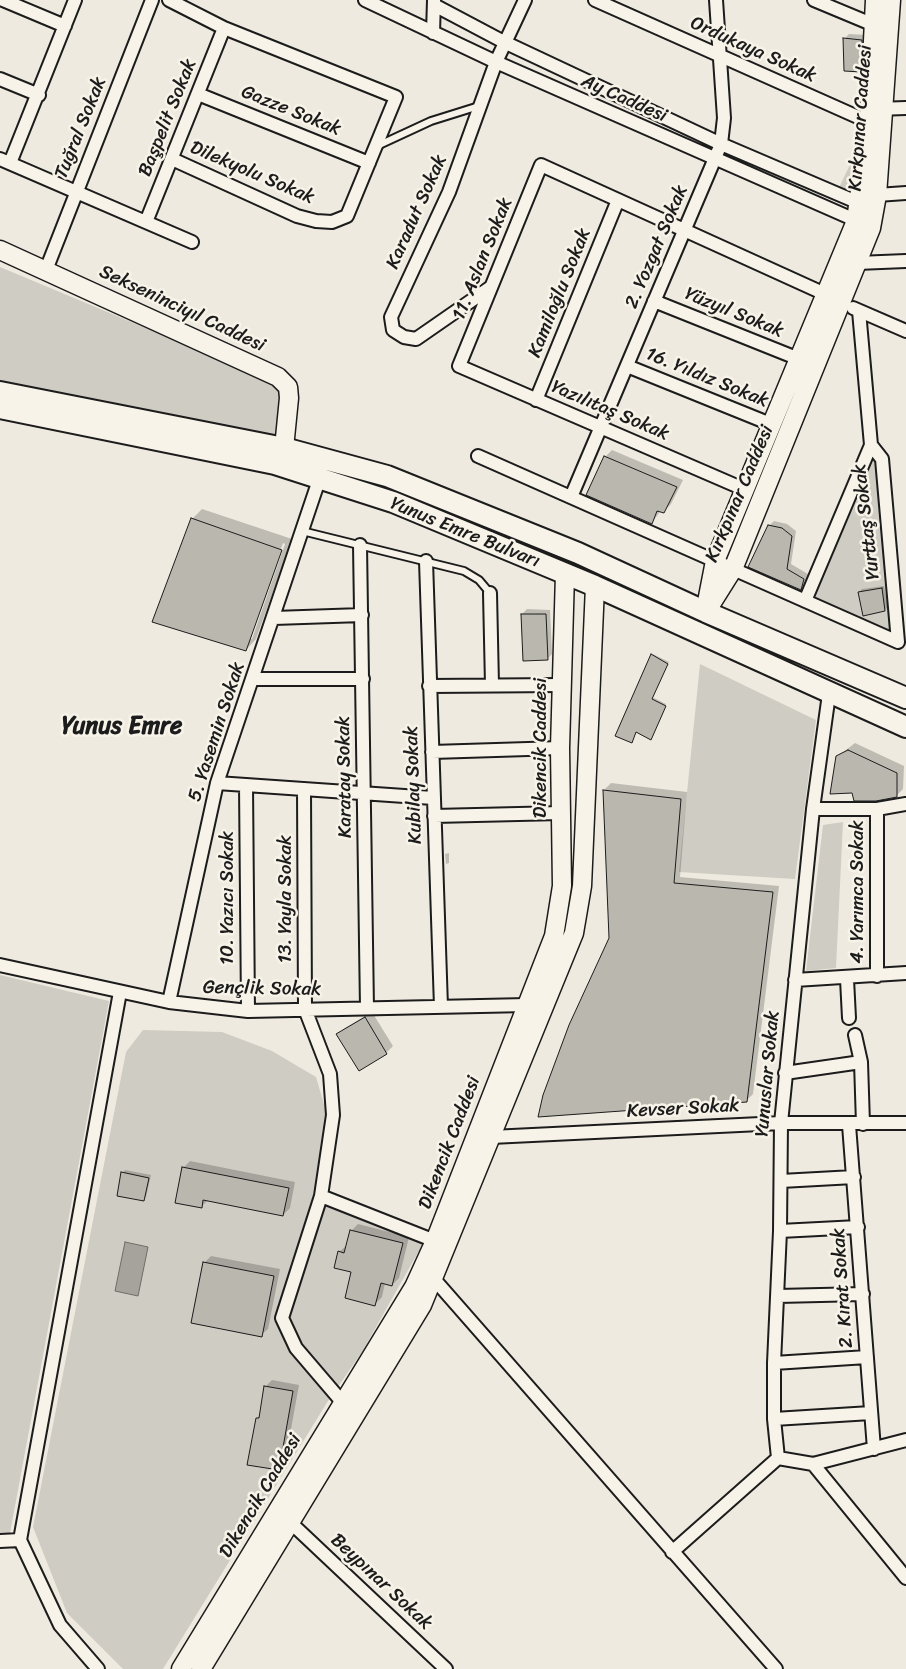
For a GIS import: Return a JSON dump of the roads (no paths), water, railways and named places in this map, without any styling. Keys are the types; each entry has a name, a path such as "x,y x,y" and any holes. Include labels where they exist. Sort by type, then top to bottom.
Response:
{"main road":[{"name":"Kırkpınar Caddesi","path":"706,612 734,569 857,263 870,203 874,114 875,0"},
{"name":"Kırkpınar Caddesi","path":"874,114 891,0"},
{"name":"Kırkpınar Caddesi","path":"706,612 715,561 773,425 825,294 864,224"},
{"name":"Sekseninciyıl Caddesi","path":"0,250 278,377 288,387 289,398 284,448"},
{"name":"Yunus Emre Bulvarı","path":"0,392 284,448 387,476 572,550 706,612 906,698"},
{"name":"Yunus Emre Bulvarı","path":"0,408 274,464 320,477 393,502 595,586 906,727"},
{"name":"Dikencik Caddesi","path":"181,1669 414,1287 435,1241 554,936 560,908 560,748 565,574"},
{"name":"Dikencik Caddesi","path":"201,1669 422,1305 574,933 580,912 595,586"},
{"path":"696,632 706,612"}],"street":[{"path":"3,0 65,26"},
{"path":"75,0 39,95 5,161 192,242"},
{"name":"Tuğral Sokak","path":"46,270 152,0"},
{"path":"169,0 224,28 396,97 369,163"},
{"name":"Ay Caddesi","path":"365,0 496,62 714,160 864,224"},
{"name":"Karadut Sokak","path":"491,287 416,339 404,337 394,330 391,317 449,192 496,62 525,0"},
{"name":"Ordukaya Sokak","path":"595,0 720,56 874,114"},
{"name":"2. Yozgat Sokak","path":"571,498 721,144 724,118 716,0"},
{"path":"814,0 874,25"},
{"path":"433,33 434,3"},
{"name":"Ay Caddesi","path":"434,3 504,42 721,144 870,203"},
{"name":"Başpelit Sokak","path":"146,222 224,28"},
{"path":"0,79 39,95"},
{"name":"Gazze Sokak","path":"198,94 369,163"},
{"path":"874,114 906,108"},
{"name":"Dilekyolu Sokak","path":"172,159 297,216 316,221 332,222 347,216 369,163"},
{"name":"11. Aslan Sokak","path":"459,366 541,165 618,200"},
{"path":"870,203 906,193"},
{"path":"618,200 825,294"},
{"name":"Kamiloğlu Sokak","path":"536,400 618,200"},
{"path":"857,263 906,262"},
{"name":"Yüzyıl Sokak","path":"654,301 799,359"},
{"path":"841,302 906,331"},
{"name":"Yurttaş Sokak","path":"805,600 898,642 882,459 871,445 859,311"},
{"name":"Yazılıtaş Sokak","path":"459,366 746,490"},
{"name":"16. Yıldız Sokak","path":"627,366 773,425"},
{"path":"478,456 805,600 871,445"},
{"name":"5. Yasemin Sokak","path":"169,1002 217,783 320,477"},
{"name":"Karatay Sokak","path":"360,546 367,1008"},
{"name":"Kubilay Sokak","path":"426,561 441,1007"},
{"path":"490,593 492,685"},
{"path":"274,618 362,615"},
{"path":"253,679 363,679"},
{"path":"429,686 562,685"},
{"name":"Yunuslar Sokak","path":"778,1458 774,1419 774,1363 780,1231 781,1124 812,809 830,694"},
{"path":"432,752 560,748"},
{"path":"217,783 434,798"},
{"name":"10. Yazıcı Sokak","path":"246,785 248,1011"},
{"name":"13. Yayla Sokak","path":"304,789 305,1010"},
{"path":"812,809 877,808 906,804"},
{"name":"4. Yarımca Sokak","path":"877,808 877,976"},
{"path":"434,816 561,813"},
{"name":"Gençlik Sokak","path":"0,965 169,1002 248,1011 526,1005"},
{"path":"795,980 847,979 906,973"},
{"path":"847,979 849,1018"},
{"path":"98,1669 60,1625 20,1540 120,992"},
{"path":"305,1010 330,1074 333,1115 321,1196 282,1318 296,1348 343,1403"},
{"path":"855,1035 861,1062 862,1124"},
{"path":"785,1073 861,1062"},
{"name":"Kevser Sokak","path":"492,1137 781,1124 849,1125 906,1123"},
{"name":"2. Kırat Sokak","path":"849,1125 874,1449"},
{"path":"781,1181 854,1177"},
{"path":"321,1196 435,1241"},
{"path":"780,1231 858,1227"},
{"path":"434,1279 776,1669"},
{"path":"778,1296 863,1294"},
{"path":"774,1363 867,1357"},
{"path":"774,1419 871,1413"},
{"path":"672,1552 778,1458 813,1464 906,1440"},
{"path":"813,1464 906,1578"},
{"name":"Beypınar Sokak","path":"290,1522 446,1669"},
{"path":"0,1541 20,1540"}],"lane":[{"path":"376,146 431,121 480,106"},
{"path":"302,531 464,571 479,580 490,593"}],"district":[{"name":"Yunus Emre","path":"122,727"}]}
